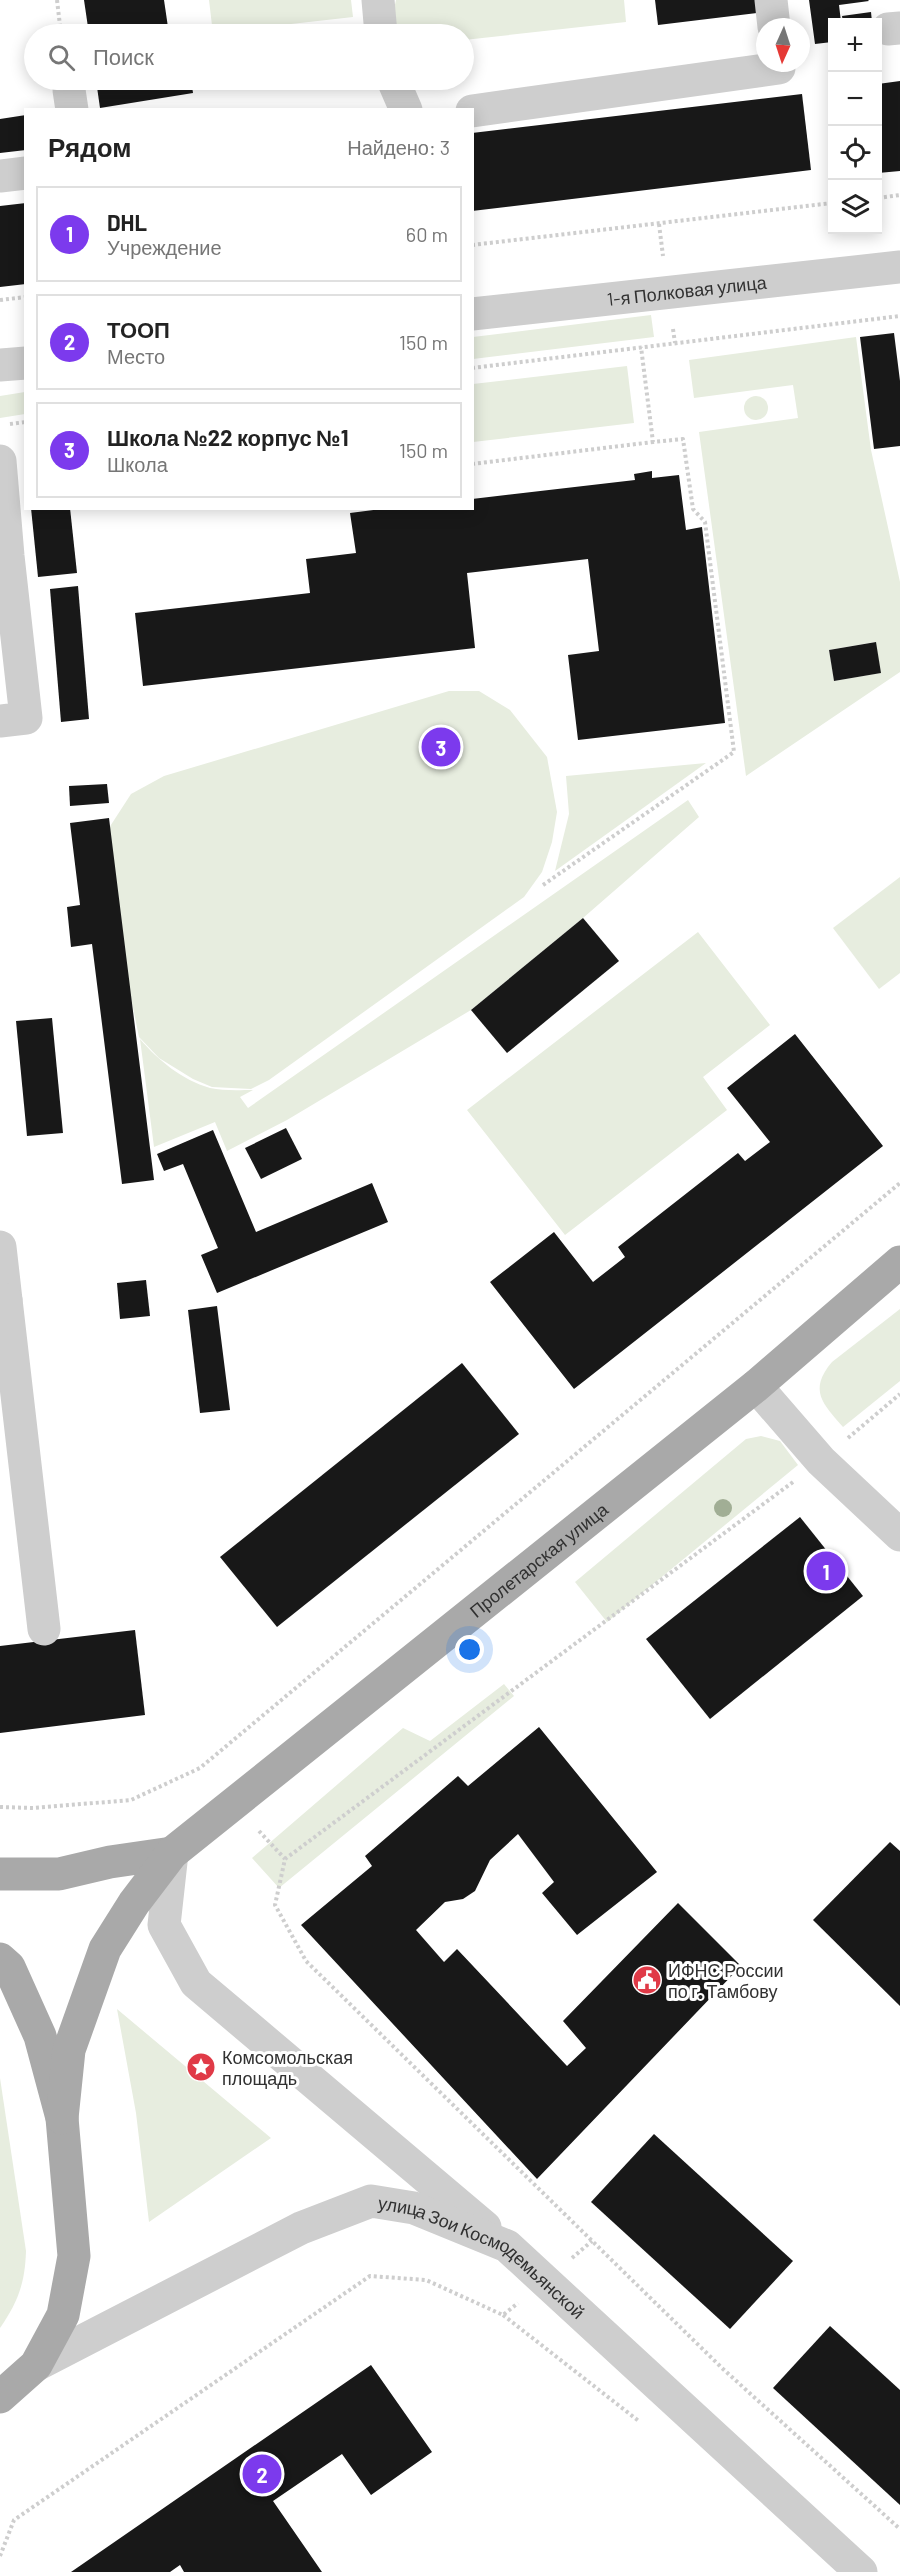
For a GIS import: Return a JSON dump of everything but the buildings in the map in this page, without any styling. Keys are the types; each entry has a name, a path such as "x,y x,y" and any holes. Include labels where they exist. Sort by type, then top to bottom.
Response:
{"main road":[{"name":"Пролетарская улица","path":"62,2118 69,2050 101,1959 134,1903 172,1853 756,1386 900,1262"},
{"path":"0,1874 59,1874 110,1862 172,1853"},
{"path":"0,1959 9,1967 40,2036 62,2118 74,2256 63,2315 36,2365 0,2397"}],"street":[{"path":"378,0 380,24"},
{"path":"771,0 773,18"},
{"path":"474,111 756,71"},
{"path":"397,90 405,108"},
{"path":"0,176 24,173"},
{"name":"1-я Полковая улица","path":"474,314 900,267"},
{"path":"0,365 24,363"},
{"path":"0,462 26,718 0,721"},
{"path":"0,1247 3,1300 44,1629"},
{"path":"756,1386 821,1461 900,1535"},
{"path":"172,1853 164,1925 196,1983 507,2246"},
{"name":"улица Зои Космодемьянской","path":"36,2365 301,2228 371,2201 414,2208 507,2246 861,2572"}],"path":[{"path":"57,0 61,24"},
{"path":"882,197 900,195"},
{"path":"474,245 828,203"},
{"path":"0,300 24,297"},
{"path":"474,368 900,316"},
{"path":"641,347 653,442"},
{"path":"0,425 24,422"},
{"path":"474,464 683,439 693,509 705,522 734,752 543,885"},
{"path":"0,1807 33,1808 131,1800 200,1768 900,1183"},
{"path":"900,1394 821,1461 285,1859 275,1905 306,1961 723,2369 900,2529"},
{"path":"503,2315 592,2241"},
{"path":"0,2556 14,2520 370,2276 426,2280 503,2315 645,2426"}],"shaded area":[{"path":"209,0 351,0 353,17 291,24 212,24"},
{"path":"396,0 624,0 626,22 474,39 474,24 396,24 394,9"},
{"path":"651,315 654,337 474,359 474,337"},
{"path":"856,337 871,450 900,582 900,672 746,776 699,432 798,418 793,385 694,398 689,360","holes":["875,642 880,673 834,681 829,650"]},
{"path":"627,366 634,423 474,442 474,384"},
{"path":"24,392 24,414 0,418 0,396"},
{"path":"756,396 764,400 768,408 764,416 756,420 748,416 744,408 748,400"},
{"path":"449,691 479,691 510,710 547,757 557,812 552,842 542,872 524,897 269,1080 251,1089 212,1087 193,1079 159,1058 139,1037 106,876 107,831 131,794 164,776"},
{"path":"706,763 555,871 569,814 566,776"},
{"path":"688,800 699,817 583,918 471,1010 287,1120 227,1151 215,1122 154,1147 140,1039 171,1068 190,1080 220,1090 253,1090 240,1097 248,1108"},
{"path":"900,877 900,973 879,989 833,928"},
{"path":"698,932 770,1025 703,1077 727,1110 565,1235 467,1110"},
{"path":"900,1309 900,1381 843,1427 824,1404 821,1396 821,1381 825,1372 832,1362"},
{"path":"761,1436 780,1441 798,1465 607,1622 575,1582 746,1439"},
{"path":"504,1684 514,1696 279,1888 252,1858 403,1728 430,1741"},
{"path":"117,2009 271,2138 149,2222 136,2113"},
{"path":"0,2078 26,2251 19,2292 12,2310 0,2328"}],"place":[{"name":"Школа №22 корпус №1","path":"441,747"},
{"name":"DHL","path":"826,1571"},
{"name":"ИФНС России по г. Тамбову","path":"647,1980"},
{"name":"Комсомольская площадь","path":"201,2067"},
{"name":"ТООП","path":"262,2474"}]}
